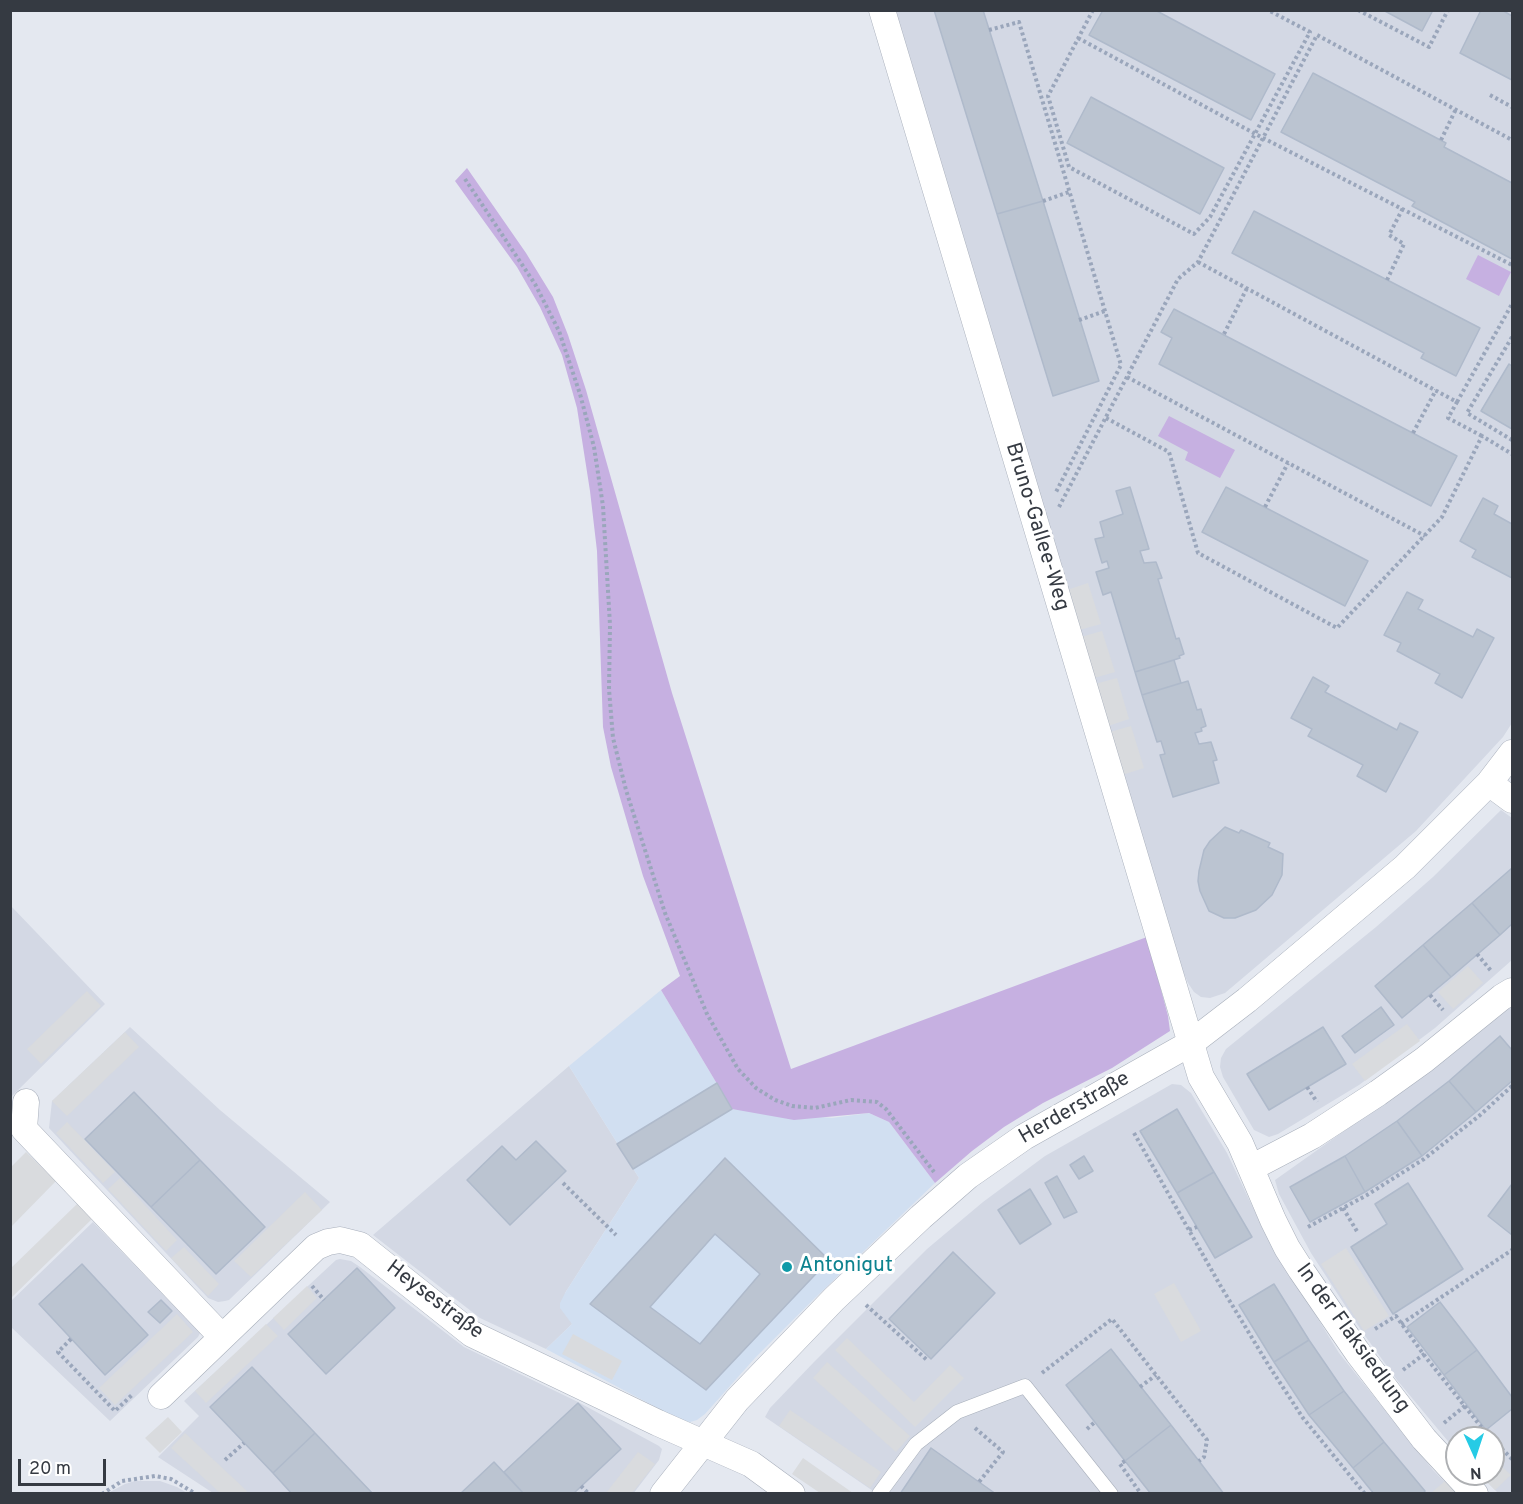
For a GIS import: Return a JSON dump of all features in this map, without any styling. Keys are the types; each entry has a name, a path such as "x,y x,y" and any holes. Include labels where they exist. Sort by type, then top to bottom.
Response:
{"street":[{"name":"Bruno-Gallee-Weg","path":"882,10 1191,1043"},
{"name":"Herderstraße","path":"663,1494 737,1400 834,1299 968,1176 1024,1137 1191,1043 1256,993 1397,874 1489,783 1512,753"},
{"path":"1489,783 1512,800"},
{"path":"1251,1168 1312,1136 1424,1060 1502,997 1506,986"},
{"name":"In der Flaksiedlung","path":"1191,1043 1201,1077 1240,1143 1287,1248 1341,1327 1431,1448 1475,1494"},
{"path":"26,1102 24,1129 222,1337"},
{"name":"Heysestraße","path":"161,1396 316,1248 328,1242 340,1240 360,1245 472,1334 751,1464 792,1494"}],"lane":[{"path":"879,1494 916,1444 957,1413 1025,1386 1111,1494"}],"path":[{"path":"1093,10 1048,96 1070,167 1194,234 1210,217 1310,32 1269,10"},
{"path":"1358,10 1429,47 1448,10"},
{"path":"989,30 1019,22 1121,365 1048,508 1035,522"},
{"path":"1035,522 1050,525 1178,279 1198,262 1317,35 1512,140"},
{"path":"1078,38 1263,138 1512,265"},
{"path":"1490,96 1512,107"},
{"path":"1441,140 1456,109"},
{"path":"465,179 535,284 559,331 580,394 594,447 603,506 609,614 609,689 613,738 629,801 665,913 708,1014 738,1069 756,1088 792,1107 814,1108 851,1100 877,1102 886,1109 950,1192"},
{"path":"1043,201 1070,192"},
{"path":"1387,280 1404,244 1389,236 1403,208"},
{"path":"1198,262 1457,402"},
{"path":"1224,334 1247,288"},
{"path":"1512,304 1448,418 1512,454"},
{"path":"1079,320 1105,311"},
{"path":"1512,337 1467,413 1512,440"},
{"path":"1127,377 1425,536"},
{"path":"1413,433 1436,390"},
{"path":"1106,418 1169,452 1198,553 1337,628 1442,517 1482,436"},
{"path":"1265,507 1288,463"},
{"path":"1477,954 1506,986"},
{"path":"1430,995 1444,1012"},
{"path":"1305,1228 1424,1159 1512,1086"},
{"path":"1134,1133 1251,1337 1286,1392 1325,1446 1365,1494"},
{"path":"1153,1165 1159,1162"},
{"path":"563,1183 616,1235"},
{"path":"1340,1208 1358,1233"},
{"path":"1189,1230 1197,1227"},
{"path":"1401,1324 1512,1250"},
{"path":"308,1281 324,1300"},
{"path":"857,1309 863,1302 928,1361"},
{"path":"1370,1332 1395,1316 1482,1426"},
{"path":"1025,1386 1112,1319 1207,1440 1204,1457 1199,1461"},
{"path":"1251,1337 1257,1334"},
{"path":"71,1339 58,1352 115,1411"},
{"path":"1399,1373 1425,1354"},
{"path":"1140,1387 1156,1375"},
{"path":"1286,1392 1292,1389"},
{"path":"1441,1425 1466,1405"},
{"path":"957,1413 1003,1452 980,1482"},
{"path":"1325,1446 1331,1441"},
{"path":"225,1460 243,1443"},
{"path":"1125,1461 1120,1464 1141,1494"},
{"path":"102,1494 122,1481 155,1476 171,1479 196,1494"},
{"path":"581,1486 589,1494"}],"shaded area":[{"path":"892,11 1512,11 1512,723 1503,737 1416,831 1225,993 1210,998 1201,997 1194,992 1181,967"},
{"path":"467,168 526,253 553,297 568,335 586,390 672,693 791,1069 1147,937 1170,1031 1112,1068 1043,1103 1004,1127 935,1183 889,1122 869,1113 794,1120 732,1109 661,990 680,976 643,876 611,767 603,727 597,551 577,408 562,355 540,307 517,267 455,181"},
{"path":"1478,255 1511,272 1499,296 1466,279"},
{"path":"1169,416 1235,450 1220,478 1185,460 1188,452 1158,436"},
{"path":"1088,583 1101,624 1079,630 1067,590"},
{"path":"1102,631 1115,672 1094,678 1081,637"},
{"path":"1117,678 1129,719 1108,726 1095,684"},
{"path":"1131,726 1144,768 1122,775 1110,732"},
{"path":"1501,810 1512,818 1512,960 1435,1028 1359,1085 1278,1134 1269,1137 1254,1130 1223,1077 1220,1067 1221,1058 1226,1049 1376,927 1433,877"},
{"path":"11,906 105,1004 11,1097"},
{"path":"1468,966 1483,983 1453,1009 1438,992"},
{"path":"661,990 732,1109 832,1118 869,1113 889,1122 935,1183 755,1358 705,1414 690,1422 682,1421 546,1349 572,1324 560,1308 560,1303 639,1178 569,1066"},
{"path":"87,991 101,1006 41,1064 27,1049"},
{"path":"1512,1005 1512,1493 1498,1493 1491,1486 1505,1486 1505,1426 1445,1426 1445,1438 1397,1380 1363,1333 1311,1253 1279,1194 1275,1180 1402,1090 1481,1025"},
{"path":"1407,1024 1420,1041 1365,1081 1352,1064"},
{"path":"130,1027 220,1110 330,1202 229,1300 218,1302 208,1298 49,1128 52,1101"},
{"path":"125,1032 139,1047 67,1116 52,1101"},
{"path":"569,1066 639,1178 565,1293 572,1324 546,1349 480,1318 373,1235"},
{"path":"1172,1084 1181,1085 1191,1093 1227,1153 1264,1231 1339,1353 1445,1482 1445,1486 1449,1486 1456,1493 876,1493 765,1417 770,1408 814,1362 927,1249 983,1202 1045,1156"},
{"path":"67,1122 115,1172 103,1183 56,1133"},
{"path":"26,1152 56,1181 11,1227 11,1167"},
{"path":"120,1178 177,1240 166,1251 108,1189"},
{"path":"305,1192 322,1210 251,1277 234,1261"},
{"path":"77,1204 92,1219 11,1298 11,1268"},
{"path":"93,1222 200,1333 110,1421 11,1327 11,1301"},
{"path":"184,1247 219,1284 208,1296 171,1258"},
{"path":"1346,1248 1389,1316 1364,1331 1321,1264"},
{"path":"336,1260 351,1261 360,1267 464,1347 578,1402 659,1446 662,1449 659,1460 633,1494 213,1493 158,1457 199,1416 184,1401"},
{"path":"1174,1283 1201,1331 1181,1342 1154,1294"},
{"path":"307,1286 317,1298 284,1330 273,1318"},
{"path":"177,1314 193,1332 115,1405 99,1388"},
{"path":"266,1324 278,1336 206,1403 195,1391"},
{"path":"573,1334 622,1361 612,1380 562,1354"},
{"path":"847,1338 914,1402 950,1365 964,1378 915,1427 835,1350"},
{"path":"827,1362 910,1436 896,1452 813,1378"},
{"path":"790,1410 881,1472 870,1488 779,1426"},
{"path":"168,1417 182,1432 160,1453 145,1438"},
{"path":"185,1433 247,1491 245,1493 220,1493 171,1448"},
{"path":"638,1452 655,1464 632,1493 606,1493"},
{"path":"803,1458 853,1493 820,1493 792,1474"},
{"path":"1505,1469 1511,1475 1505,1481"},
{"path":"135,1481 160,1481 187,1493 108,1493"},
{"path":"1445,1481 1445,1486 1450,1486 1456,1493 1431,1493"}],"building":[{"path":"934,10 983,10 1043,201 997,214"},
{"path":"1103,10 1155,10 1275,74 1251,120 1089,35"},
{"path":"1383,10 1433,10 1422,31"},
{"path":"1481,10 1502,10 1512,16 1512,80 1460,53"},
{"path":"1313,73 1446,143 1444,147 1512,183 1512,259 1412,206 1415,202 1281,132"},
{"path":"1091,97 1224,168 1200,214 1067,143"},
{"path":"1043,201 1099,381 1053,396 997,214"},
{"path":"1254,211 1480,328 1456,376 1421,358 1424,353 1232,253"},
{"path":"1174,309 1457,456 1431,506 1159,364 1172,338 1161,332"},
{"path":"1509,364 1512,366 1512,429 1481,411"},
{"path":"1130,487 1149,549 1140,551 1144,563 1156,562 1162,578 1158,579 1176,639 1179,638 1184,654 1179,656 1180,658 1135,672 1111,592 1103,595 1096,572 1109,568 1107,561 1102,563 1095,539 1104,537 1100,522 1123,514 1116,491"},
{"path":"1226,487 1368,561 1345,606 1202,532"},
{"path":"1483,498 1498,506 1494,514 1512,524 1512,578 1472,557 1476,550 1460,541"},
{"path":"1407,592 1423,600 1418,609 1473,637 1477,629 1494,638 1462,698 1435,683 1440,674 1397,651 1401,643 1384,635"},
{"path":"1174,660 1181,683 1142,695 1135,672"},
{"path":"1313,677 1329,686 1325,692 1397,730 1400,723 1418,732 1386,792 1357,776 1363,765 1308,736 1312,729 1291,718"},
{"path":"1188,681 1197,710 1201,709 1206,726 1201,728 1202,731 1195,733 1199,744 1211,742 1217,760 1213,761 1219,783 1173,797 1160,755 1165,754 1161,741 1157,742 1142,695"},
{"path":"1225,827 1239,833 1241,830 1270,843 1268,847 1283,854 1282,875 1272,895 1256,910 1235,918 1224,918 1209,911 1198,881 1204,850"},
{"path":"1512,868 1512,924 1500,935 1472,903"},
{"path":"1472,903 1500,935 1451,977 1423,945"},
{"path":"1423,945 1451,977 1402,1018 1375,986"},
{"path":"1381,1007 1394,1025 1355,1053 1342,1036"},
{"path":"1323,1027 1346,1064 1269,1110 1247,1074"},
{"path":"1500,1036 1512,1050 1512,1081 1476,1112 1449,1081"},
{"path":"1449,1081 1476,1112 1422,1156 1397,1121"},
{"path":"717,1083 732,1109 633,1169 617,1144"},
{"path":"134,1092 200,1160 151,1207 85,1139"},
{"path":"1177,1109 1214,1172 1177,1193 1140,1131"},
{"path":"1397,1121 1422,1156 1365,1192 1345,1156"},
{"path":"536,1141 566,1171 510,1225 467,1180 502,1146 516,1160"},
{"path":"1084,1156 1093,1171 1079,1179 1070,1165"},
{"path":"1345,1156 1365,1192 1310,1222 1290,1187"},
{"name":"Antonigut","path":"725,1158 829,1260 706,1390 590,1304","holes":["715,1234 760,1274 700,1344 650,1307"]},
{"path":"200,1160 265,1227 216,1274 151,1207"},
{"path":"1214,1172 1252,1237 1215,1258 1177,1193"},
{"path":"1057,1176 1077,1212 1064,1218 1045,1183"},
{"path":"1408,1183 1463,1269 1393,1314 1351,1247 1387,1224 1375,1204"},
{"path":"1512,1184 1512,1235 1488,1216"},
{"path":"1030,1189 1051,1224 1020,1244 998,1210"},
{"path":"953,1252 995,1293 931,1359 889,1319"},
{"path":"82,1264 148,1335 105,1375 39,1304"},
{"path":"357,1268 395,1308 326,1374 288,1334"},
{"path":"1274,1284 1309,1340 1274,1362 1239,1305"},
{"path":"161,1300 172,1311 160,1323 148,1312"},
{"path":"1440,1302 1477,1350 1444,1375 1407,1327"},
{"path":"1309,1340 1344,1391 1309,1415 1274,1362"},
{"path":"1111,1349 1171,1425 1125,1461 1066,1385"},
{"path":"1477,1350 1512,1397 1512,1409 1491,1426 1483,1426 1444,1375"},
{"path":"252,1367 315,1433 273,1473 210,1407"},
{"path":"1344,1391 1384,1442 1353,1468 1309,1415"},
{"path":"578,1403 621,1449 573,1494 524,1494 504,1472"},
{"path":"1171,1425 1224,1494 1151,1494 1125,1461"},
{"path":"315,1433 373,1494 292,1494 273,1473"},
{"path":"1384,1442 1425,1491 1423,1494 1374,1494 1353,1468"},
{"path":"931,1448 979,1482 996,1494 900,1494"},
{"path":"494,1462 524,1494 460,1494"}],"place":[{"name":"Antonigut","path":"787,1267"}]}
